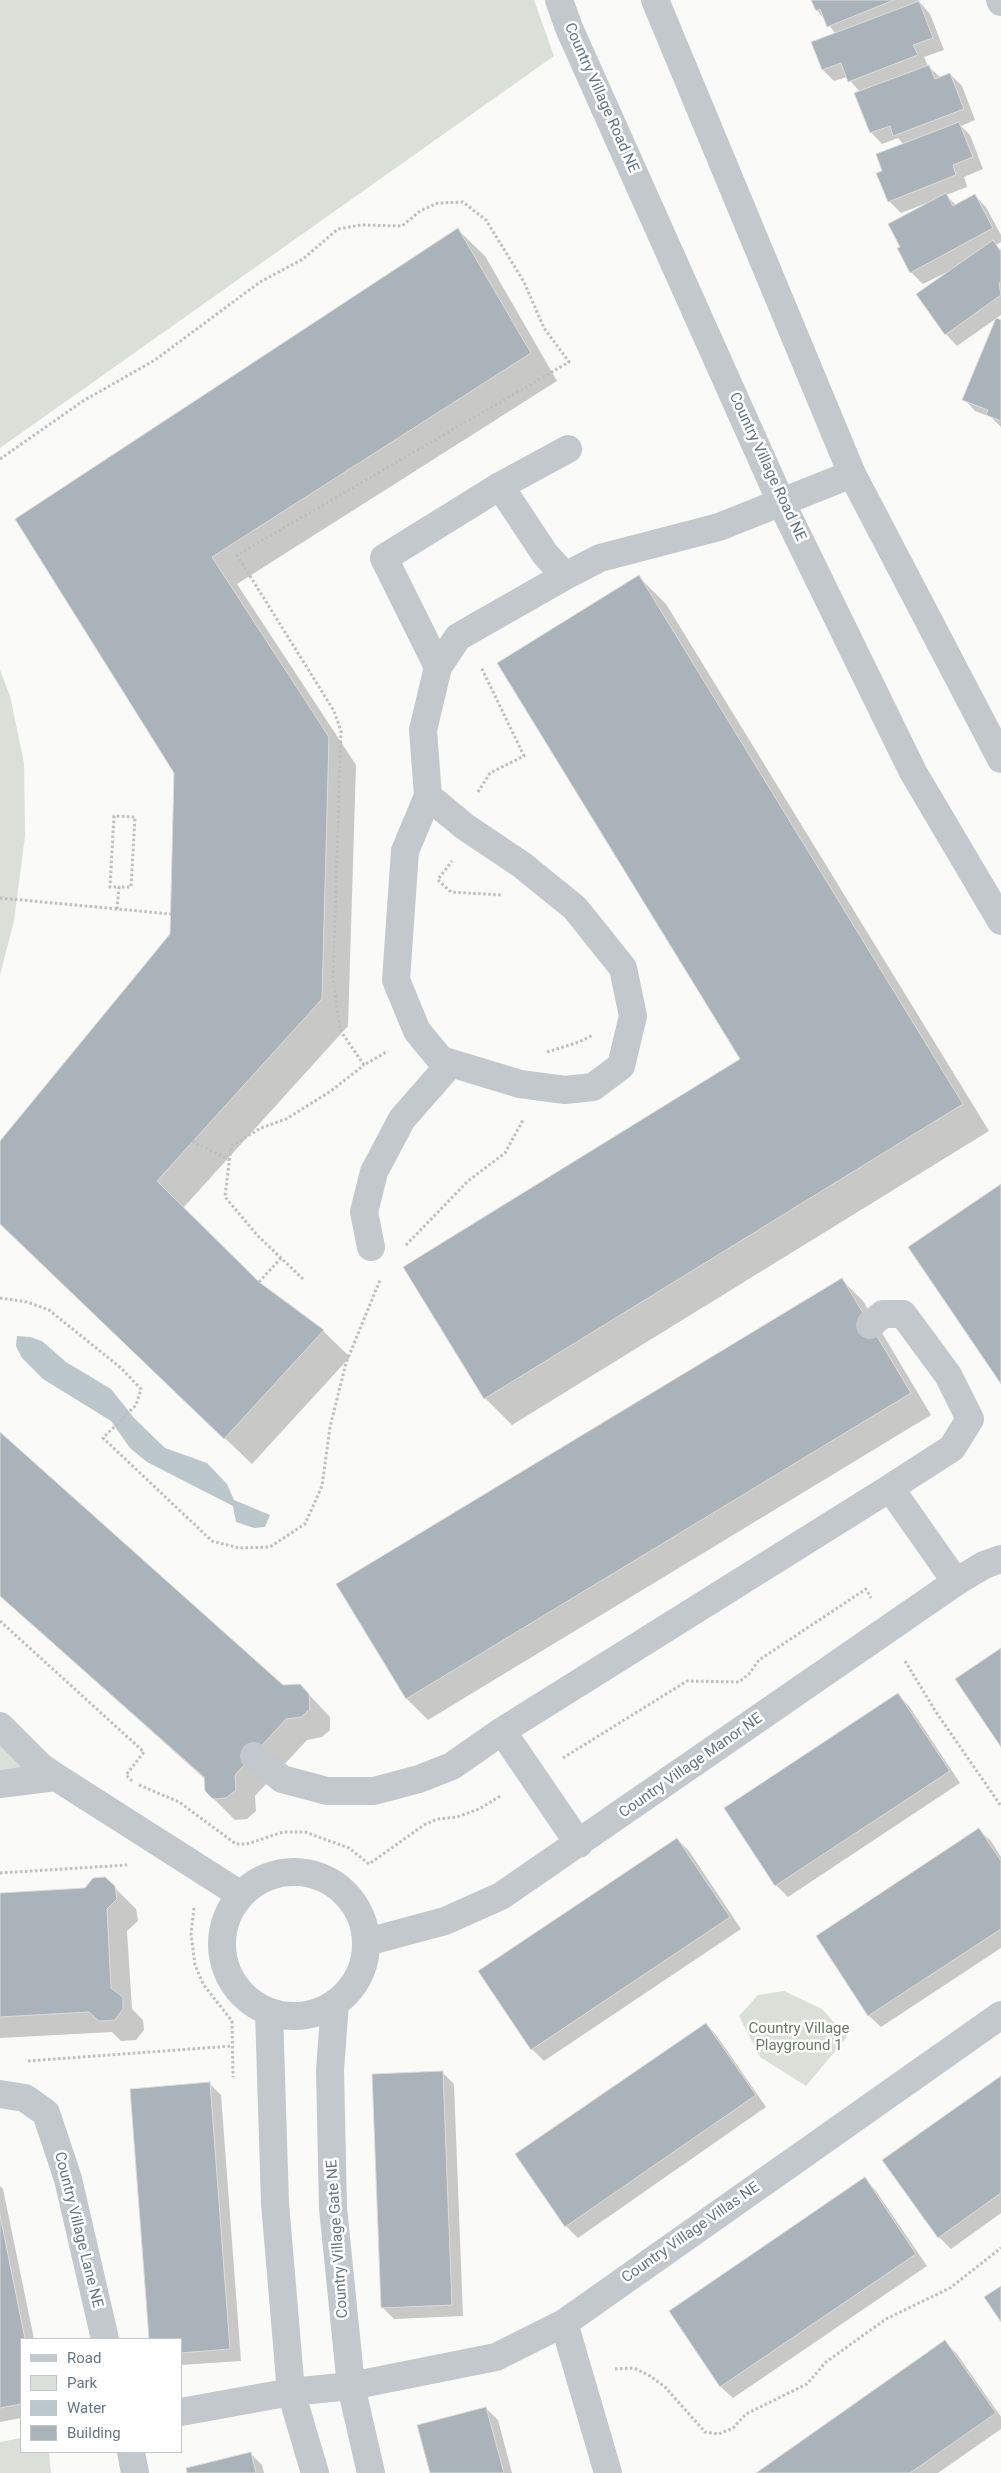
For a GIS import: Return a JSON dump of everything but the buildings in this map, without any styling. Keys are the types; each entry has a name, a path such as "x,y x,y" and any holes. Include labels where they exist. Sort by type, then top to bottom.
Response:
{"street":[{"name":"Country Village Road NE","path":"559,0 569,28 782,502 913,772 1001,921"},
{"path":"656,0 852,474 1001,759"},
{"path":"438,667 384,558 500,486 568,449"},
{"path":"428,796 464,826 522,865 574,908 623,968 632,1016 621,1066 593,1087 565,1090 530,1086 441,1060 417,1031 396,980 406,851 428,796 423,730 438,667 458,637 600,558 720,527 852,474"},
{"path":"500,486 545,554 565,576"},
{"path":"371,1248 364,1212 374,1172 402,1119 451,1063"},
{"path":"254,1756 282,1779 326,1791 374,1791 419,1779 452,1766 502,1731 952,1448 970,1419 948,1375 903,1314 883,1314 870,1325"},
{"path":"890,1488 956,1582"},
{"name":"Country Village Manor NE","path":"367,1942 445,1921 501,1896 579,1844 956,1582 984,1565 1001,1559"},
{"path":"0,1726 40,1766 241,1895"},
{"path":"502,1731 579,1844"},
{"path":"0,1784 56,1777"},
{"path":"283,1872 307,1872 331,1881 349,1897 362,1918 367,1942 363,1966 352,1987 335,2003 315,2014 292,2016 269,2012 248,2000 233,1983 224,1961 222,1937 228,1914 241,1895 260,1880 283,1872"},
{"name":"Country Village Gate NE","path":"335,2003 330,2070 333,2208 351,2386 371,2473"},
{"path":"269,2012 275,2202 291,2392 315,2473"},
{"name":"Country Village Villas NE","path":"291,2392 351,2386 496,2358 564,2323 1001,2015"},
{"name":"Country Village Lane NE","path":"0,2094 25,2098 46,2113 68,2179 105,2338"},
{"path":"564,2323 608,2473"},
{"path":"182,2412 291,2392"},
{"path":"131,2453 135,2473"}],"path":[{"path":"0,459 83,401 155,360 260,282 303,259 338,229 361,225 402,226 420,210 438,204 463,202"},
{"path":"114,816 134,817 132,887 119,887 110,887 114,816"},
{"path":"438,879 451,892 502,895 512,899"},
{"path":"117,909 119,887"},
{"path":"0,898 170,914"},
{"path":"401,1250 468,1181 505,1153 522,1125 535,1059 551,1049 579,1042 594,1034"},
{"path":"303,1279 258,1236 225,1197 231,1146 262,1128 286,1119 331,1091 364,1065"},
{"path":"192,1140 229,1160"},
{"path":"260,1282 281,1258"},
{"path":"0,1298 27,1302 49,1310 121,1368 141,1389 136,1405 103,1438 212,1542 239,1548 270,1547 305,1524 322,1486 330,1426 346,1363 371,1298 382,1276"},
{"path":"0,1873 130,1866"},
{"path":"196,1902 191,1934 195,1965 203,1984 232,2021 231,2046 234,2085"},
{"path":"19,2062 270,2043"},
{"path":"609,2370 622,2367 634,2368 650,2376 665,2387 704,2432 719,2434 733,2428 746,2414 807,2384 826,2362 841,2351 886,2320 950,2288 1001,2248"}],"green space":[{"path":"0,0 534,0 554,56 0,448"},
{"path":"0,670 10,696 24,763 25,836 14,921 0,975"},
{"path":"0,1726 40,1766 0,1784"},
{"name":"Country Village Playground 1","path":"784,1991 822,2009 847,2037 806,2086 760,2057 739,2016 758,1995"},
{"path":"20,2438 20,2453 49,2453 51,2473 0,2473 0,2442"}],"water":[{"path":"17,1336 30,1337 42,1341 66,1362 111,1389 134,1418 165,1448 207,1463 227,1484 234,1500 270,1515 265,1527 254,1528 236,1522 233,1506 147,1462 130,1448 111,1421 43,1379 22,1358 16,1346"}]}
